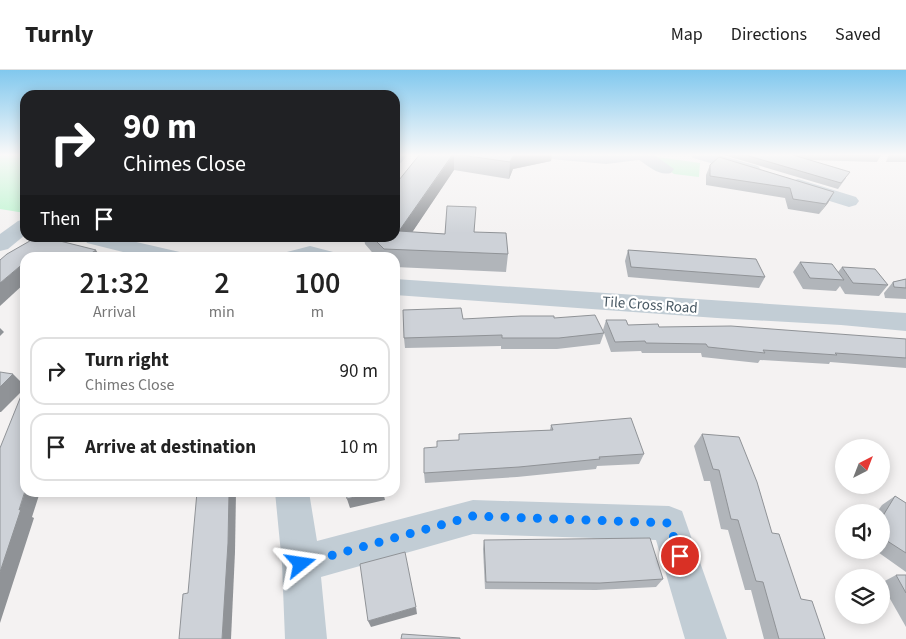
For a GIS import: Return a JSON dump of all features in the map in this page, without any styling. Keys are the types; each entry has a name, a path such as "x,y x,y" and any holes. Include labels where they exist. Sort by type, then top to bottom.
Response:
{"street":[{"path":"785,181 849,201"},
{"path":"0,219 20,223"},
{"path":"0,244 20,228"},
{"path":"118,242 165,250"},
{"name":"Tile Cross Road","path":"400,287 718,310 841,316 906,322"},
{"path":"293,497 301,564 306,639"},
{"path":"301,564 473,516 669,523 706,639"}],"green space":[{"path":"0,181 20,181 20,212 0,209"}],"building":[{"path":"400,181 434,181 400,230"},
{"path":"740,181 796,181 834,192 826,204 793,199 790,188"},
{"path":"447,206 476,207 474,232 506,233 508,254 384,249 377,242 400,242 400,231 445,234"},
{"path":"28,242 64,242 96,250 93,252 20,252 20,266 0,283 0,260"},
{"path":"628,250 756,259 765,277 631,267"},
{"path":"800,262 832,264 844,280 810,278"},
{"path":"842,267 875,269 888,285 853,283"},
{"path":"906,279 906,288 894,287 893,282"},
{"path":"461,308 463,319 521,316 554,316 554,318 595,315 604,333 559,338 502,338 502,335 404,338 403,310"},
{"path":"606,320 626,320 628,325 658,324 659,327 731,326 906,339 906,358 763,350 765,353 708,347 706,344 646,343 645,341 615,342"},
{"path":"0,372 13,374 0,387"},
{"path":"20,398 20,497 23,497 19,510 21,509 0,572 0,448"},
{"path":"631,418 644,454 599,457 600,459 519,467 424,473 424,448 437,447 437,441 459,440 459,434 553,430 551,425"},
{"path":"702,434 739,437 757,482 772,533 779,534 801,599 812,601 825,639 779,639 763,582 756,581 738,520 731,519 719,470 713,469"},
{"path":"895,496 906,503 906,553 890,543 890,504"},
{"path":"197,497 229,497 222,639 179,639 183,594 188,593"},
{"path":"650,538 663,579 600,583 486,582 484,540"},
{"path":"405,552 416,607 368,621 360,564"},
{"path":"896,575 906,575 906,593"},
{"path":"402,634 460,638 460,639 401,639"}],"route":[{"path":"301,564 473,516 669,523 680,556"}]}
